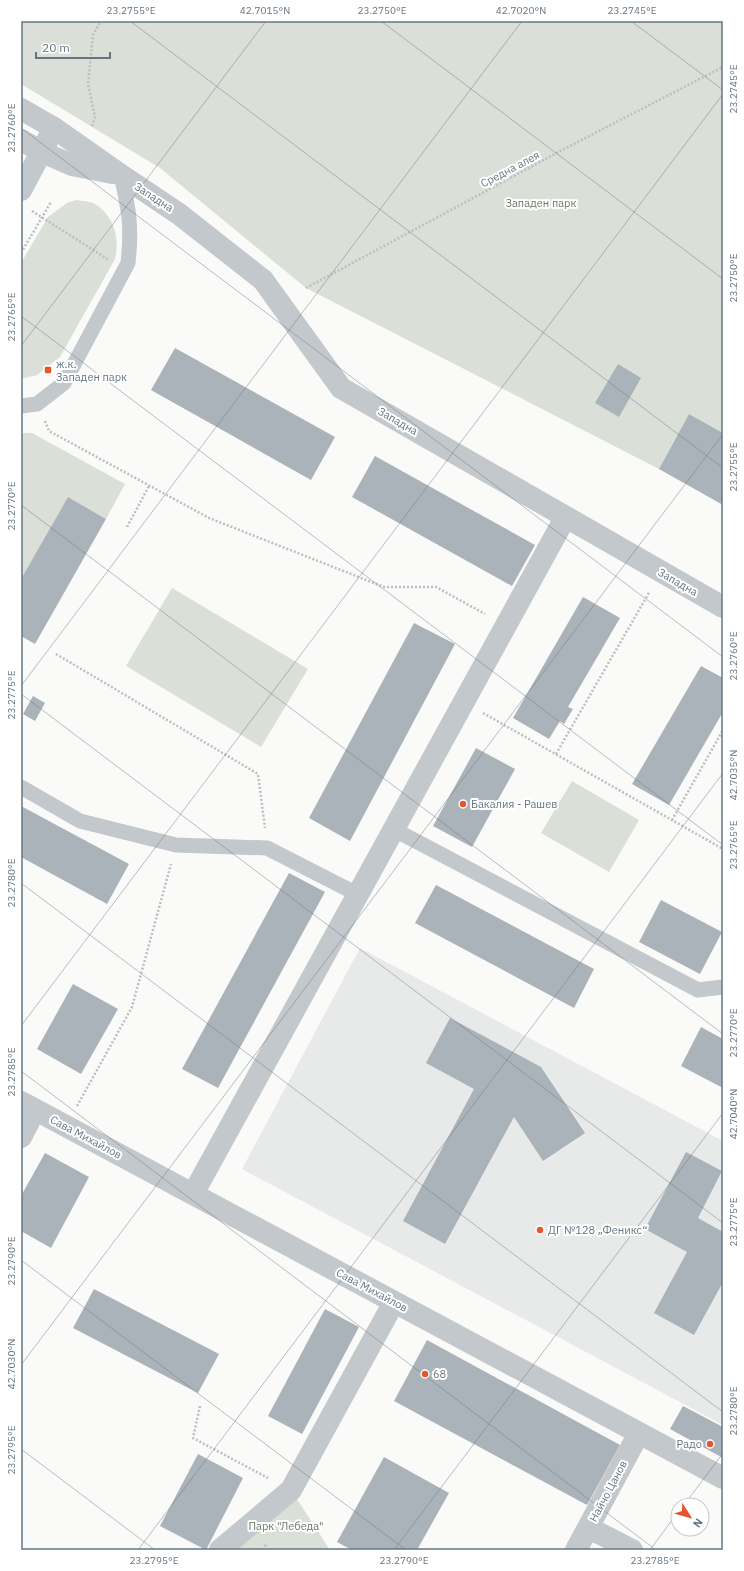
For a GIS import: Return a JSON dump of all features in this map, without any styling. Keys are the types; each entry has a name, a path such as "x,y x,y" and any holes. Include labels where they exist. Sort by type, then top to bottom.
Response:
{"street":[{"name":"Западна","path":"21,109 54,128 179,214 263,280 341,388 565,518 723,607"},
{"path":"24,199 42,152 54,128"},
{"name":"Западна","path":"21,140 42,152 72,164 121,175"},
{"path":"194,1194 565,518"},
{"path":"21,1137 28,1106"},
{"name":"Сава Михайлов","path":"28,1106 723,1478"},
{"path":"220,1550 291,1490 394,1302"},
{"name":"Найчо Цанов","path":"576,1550 639,1433"},
{"path":"589,1528 632,1550"}],"lane":[{"path":"21,406 37,404 64,383 128,263 131,242 130,213 121,175"},
{"path":"21,787 80,821 176,844 267,848 359,895"},
{"path":"394,830 698,990 723,987"}],"path":[{"path":"92,126 95,117 88,84 94,35 101,21"},
{"name":"Средна алея","path":"306,288 566,148 723,67"},
{"path":"24,199 42,217 112,261"},
{"path":"21,253 51,202"},
{"path":"37,404 49,431 209,518 384,586 436,587 505,625"},
{"path":"127,527 149,486"},
{"path":"556,754 661,572"},
{"path":"56,654 258,774 267,848"},
{"path":"464,702 723,849"},
{"path":"672,820 723,730"},
{"path":"65,1126 132,1007 176,844"},
{"path":"200,1406 193,1438 291,1490"}],"shaded area":[{"name":"ДГ №128 „Феникс“","path":"360,948 723,1141 723,1425 242,1169"}],"green space":[{"name":"Западен парк","path":"21,21 723,21 723,433 689,414 659,469 306,288 160,168 21,84"},
{"path":"76,200 95,204 102,209 111,221 117,243 115,259 60,357 37,375 21,379 21,263 48,217 67,203"},
{"path":"21,433 32,433 125,484 106,519 68,497 21,579"},
{"path":"172,588 308,669 261,747 126,666"},
{"path":"572,781 639,820 609,872 541,833"},
{"name":"Парк \"Лебеда\"","path":"291,1490 330,1550 220,1550"}],"building":[{"path":"175,348 335,437 311,480 151,390"},
{"path":"618,364 641,378 619,417 595,403"},
{"path":"689,414 723,433 723,505 659,469"},
{"path":"375,456 535,545 512,586 352,497"},
{"path":"68,497 106,519 35,644 21,636 21,579"},
{"path":"583,597 620,618 568,707 573,709 564,724 560,721 549,739 513,718"},
{"path":"414,623 455,644 350,841 309,818"},
{"path":"701,666 723,678 723,712 669,805 632,784"},
{"path":"33,696 45,703 35,721 23,714"},
{"path":"476,748 515,769 472,847 433,826"},
{"path":"21,806 129,864 107,904 21,857"},
{"path":"289,873 325,892 218,1088 182,1069"},
{"path":"436,885 594,969 574,1008 415,923"},
{"path":"661,900 722,932 700,974 639,942"},
{"path":"73,984 118,1009 81,1074 37,1049"},
{"path":"450,1018 541,1067 585,1133 543,1161 514,1117 445,1244 403,1221 474,1089 426,1063"},
{"path":"701,1027 723,1039 723,1088 681,1066"},
{"path":"686,1152 722,1171 698,1218 723,1232 723,1282 694,1335 654,1313 687,1252 645,1229"},
{"path":"45,1153 89,1177 51,1248 21,1231 21,1196"},
{"path":"94,1289 219,1354 198,1393 73,1328"},
{"path":"325,1309 359,1327 302,1434 268,1416"},
{"path":"427,1340 620,1445 587,1505 394,1401"},
{"name":"Радо","path":"683,1406 723,1427 723,1458 670,1429"},
{"path":"198,1454 243,1478 206,1550 160,1526"},
{"path":"384,1457 449,1493 417,1550 352,1550 337,1542"}],"place":[{"name":"ж.к. Западен парк","path":"48,370"},
{"name":"Бакалия - Рашев","path":"463,804"},
{"name":"ДГ №128 „Феникс“","path":"540,1230"},
{"name":"68","path":"425,1374"},
{"name":"Радо","path":"710,1444"}]}
